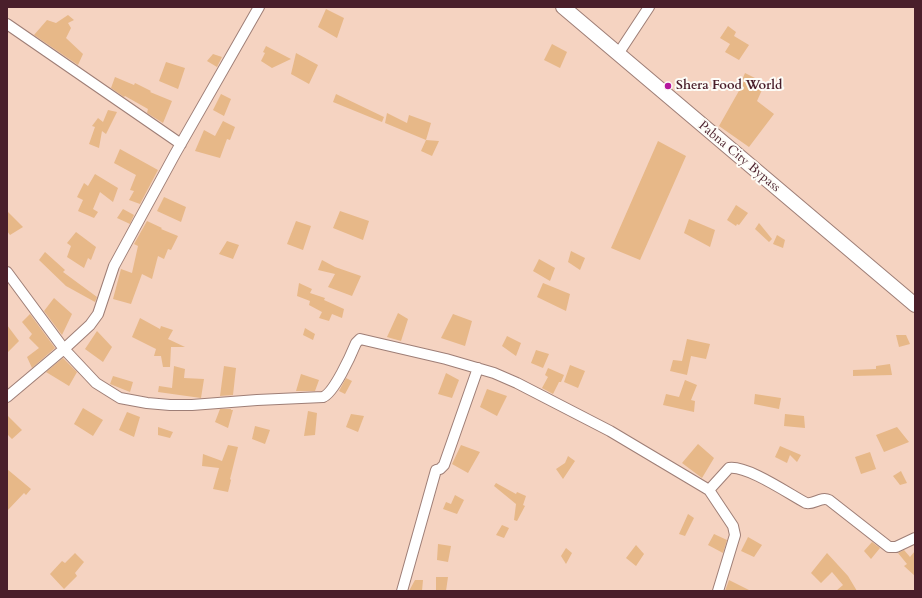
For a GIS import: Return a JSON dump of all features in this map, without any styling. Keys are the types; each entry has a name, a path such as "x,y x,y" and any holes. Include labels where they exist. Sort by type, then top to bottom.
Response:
{"highway":[{"name":"Pabna City Bypass","path":"563,7 915,305"}],"street":[{"path":"7,397 64,349 90,325 98,314 114,266 259,7"},
{"path":"618,54 649,7"},
{"path":"7,24 181,144"},
{"path":"7,272 64,349 96,383 120,398 147,403 192,405 322,397 327,395 334,385 356,343 360,339 446,359 478,368 517,382 610,431 709,490 733,526 735,535 718,591"},
{"path":"402,591 436,470 440,469 444,465 478,368"},
{"path":"709,490 729,468 738,468 753,473 806,503 812,504 823,498 830,500 889,547 896,547 915,538"}],"shaded area":[{"path":"7,7 915,7 915,591 7,591"}],"building":[{"path":"326,9 344,18 337,38 318,27"},
{"path":"68,15 74,20 68,23 71,28 66,38 83,54 78,65 34,35 47,20 56,23"},
{"path":"728,26 736,32 734,36 749,45 739,60 725,52 730,44 720,38"},
{"path":"552,44 567,52 560,68 544,60"},
{"path":"266,46 291,59 272,68 261,61 265,53 263,52"},
{"path":"296,53 318,65 309,84 291,74"},
{"path":"213,54 222,57 217,67 207,61"},
{"path":"166,62 185,68 178,89 159,81"},
{"path":"745,73 765,83 757,101 774,114 749,147 719,126 744,81 742,80"},
{"path":"115,77 134,85 135,83 151,91 150,92 172,101 163,123 147,113 148,109 125,96 124,97 111,88"},
{"path":"221,94 231,99 224,116 213,110"},
{"path":"336,94 384,117 382,122 333,102"},
{"path":"108,110 117,112 106,134 102,131 99,148 89,144 95,127 92,126 98,118 103,122"},
{"path":"387,113 407,123 409,115 431,123 426,140 385,123"},
{"path":"223,121 235,127 230,140 227,139 220,158 195,151 204,130 215,136"},
{"path":"426,140 439,141 432,156 421,151"},
{"path":"658,141 686,156 640,260 611,248"},
{"path":"120,149 158,170 140,204 129,200 134,191 130,190 136,175 114,163"},
{"path":"95,174 118,188 113,202 100,192 93,209 98,212 94,218 78,211 83,200 77,197 84,183 88,186"},
{"path":"164,197 186,207 181,222 157,211"},
{"path":"736,205 748,213 739,225 737,224 736,226 727,220"},
{"path":"123,209 134,215 130,224 117,218"},
{"path":"7,211 23,227 10,235 7,231"},
{"path":"340,211 369,221 363,240 333,228"},
{"path":"689,219 715,230 710,247 684,233"},
{"path":"147,221 178,236 171,250 168,249 164,259 158,256 152,279 142,274 131,304 113,299 121,269 132,273 138,246 134,244"},
{"path":"296,221 311,226 303,250 287,244"},
{"path":"759,223 772,239 769,242 755,229"},
{"path":"76,232 96,247 91,260 88,258 84,268 67,257 71,246 67,243"},
{"path":"777,235 785,240 783,248 773,244"},
{"path":"227,241 239,245 233,259 219,254"},
{"path":"571,251 585,258 580,270 568,262"},
{"path":"45,252 65,270 63,272 97,297 95,302 66,286 39,260"},
{"path":"539,259 555,268 550,281 533,271"},
{"path":"322,260 335,267 361,276 352,296 328,287 335,274 318,270"},
{"path":"299,283 312,289 310,293 325,298 324,300 344,309 342,318 332,314 329,321 319,318 322,312 309,305 310,301 297,296"},
{"path":"543,283 570,294 566,311 537,297"},
{"path":"54,298 72,314 62,335 44,311"},
{"path":"398,313 408,319 401,341 387,337"},
{"path":"30,314 55,348 32,368 27,357 39,348 29,338 32,334 22,322"},
{"path":"453,314 472,321 465,346 441,338"},
{"path":"140,318 160,329 161,326 173,330 168,339 185,347 171,347 170,367 163,367 161,356 154,356 156,349 132,337"},
{"path":"7,325 19,341 7,353"},
{"path":"305,328 315,334 313,340 303,335"},
{"path":"97,331 112,347 103,362 85,349"},
{"path":"896,335 906,335 910,344 899,347"},
{"path":"507,336 521,343 516,356 502,346"},
{"path":"687,339 710,344 706,359 691,356 687,375 670,371 673,360 682,361"},
{"path":"536,350 549,354 543,368 531,363"},
{"path":"63,358 77,372 69,386 46,372"},
{"path":"890,364 892,375 853,376 853,370 876,369 876,366"},
{"path":"570,365 585,371 578,388 564,382"},
{"path":"174,366 185,369 184,378 204,379 201,398 158,392 159,386 172,388"},
{"path":"224,366 236,368 233,395 220,396"},
{"path":"548,368 564,375 553,394 542,388 548,377 545,375"},
{"path":"446,373 459,380 452,398 438,394"},
{"path":"301,374 319,380 315,391 296,391"},
{"path":"113,376 133,382 130,392 110,384"},
{"path":"346,378 352,381 345,394 339,391"},
{"path":"685,380 697,385 691,400 695,401 694,412 663,405 666,394 679,397"},
{"path":"487,389 507,396 497,416 480,407"},
{"path":"755,394 781,398 779,409 754,404"},
{"path":"83,408 103,420 93,436 74,424"},
{"path":"220,409 233,410 228,428 215,422"},
{"path":"308,411 317,413 315,435 304,436"},
{"path":"127,412 140,417 134,437 119,430"},
{"path":"351,414 364,416 358,432 346,427"},
{"path":"785,414 804,416 805,428 784,426"},
{"path":"7,415 22,430 12,439 7,434"},
{"path":"255,426 270,430 265,444 252,439"},
{"path":"158,427 173,432 170,438 158,435"},
{"path":"897,427 909,442 884,452 876,435"},
{"path":"698,444 714,458 702,478 682,463"},
{"path":"228,445 238,447 228,492 213,489 219,468 202,466 203,454 222,461"},
{"path":"461,445 480,452 468,473 452,464"},
{"path":"780,446 801,455 797,462 790,455 787,463 775,457"},
{"path":"870,452 876,469 861,474 855,457"},
{"path":"568,456 575,461 563,479 556,469 565,463"},
{"path":"7,469 31,489 26,495 24,493 7,511"},
{"path":"901,471 907,483 900,485 893,476"},
{"path":"496,483 516,494 517,492 526,496 523,505 525,506 517,521 514,520 516,504 494,486"},
{"path":"455,495 464,500 457,514 443,509 446,502 451,504"},
{"path":"688,514 694,518 685,536 679,534"},
{"path":"502,525 509,528 504,538 496,535"},
{"path":"714,534 727,540 723,553 708,545"},
{"path":"748,537 762,545 754,557 741,551"},
{"path":"872,542 880,548 871,559 864,551"},
{"path":"438,544 451,546 448,562 437,560"},
{"path":"636,545 644,554 636,566 626,558"},
{"path":"566,548 572,553 566,564 561,556"},
{"path":"904,550 910,557 915,551 915,576 904,566 907,564 898,553"},
{"path":"75,553 84,562 75,573 77,576 64,589 50,574 62,561 65,563"},
{"path":"827,553 848,576 857,591 836,591 843,585 832,572 821,583 811,573"},
{"path":"436,577 448,577 446,591 436,591"},
{"path":"415,580 423,580 422,591 409,591"},
{"path":"729,580 751,591 725,591"}],"place":[{"name":"Shera Food World","path":"668,86"}]}
